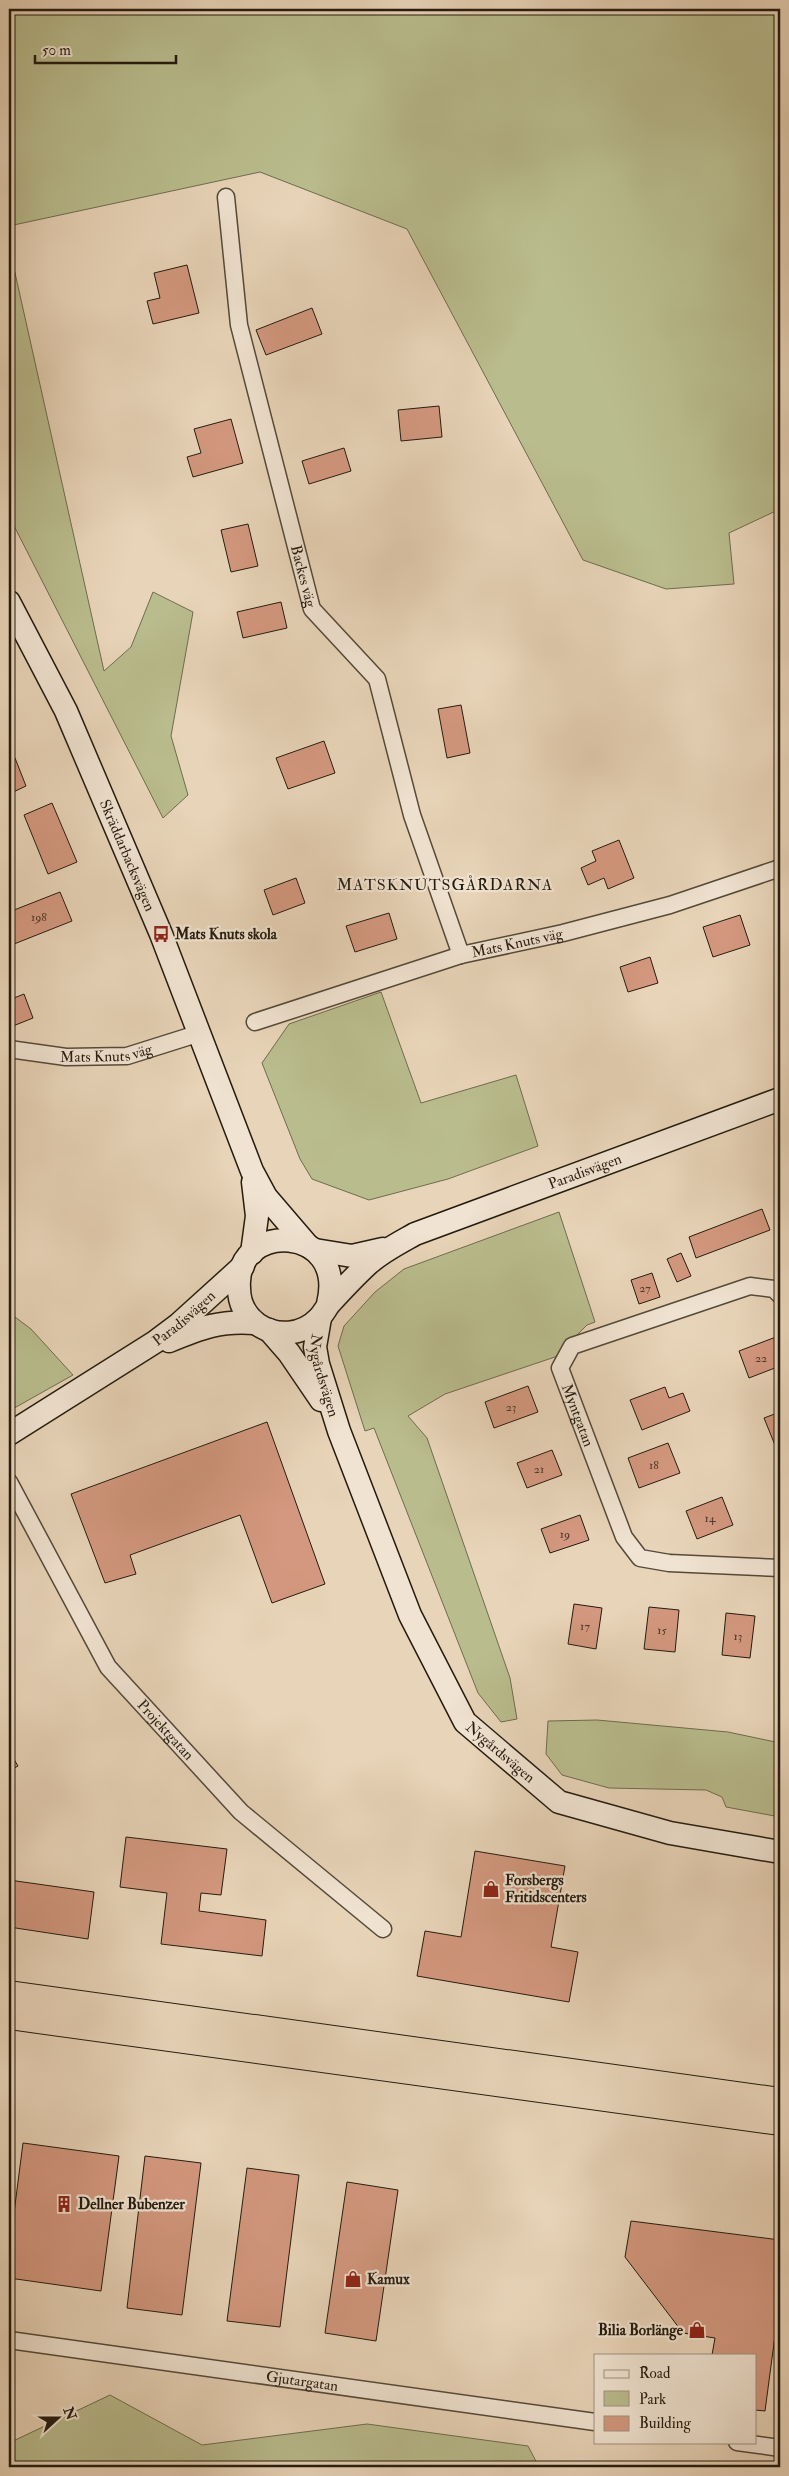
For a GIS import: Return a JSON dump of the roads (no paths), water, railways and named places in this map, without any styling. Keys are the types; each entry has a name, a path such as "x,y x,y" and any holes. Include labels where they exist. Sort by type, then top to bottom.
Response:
{"highway":[{"path":"9,1995 780,2102"},
{"path":"9,2015 780,2121"}],"street":[{"name":"Backes väg","path":"226,197 239,325 312,608 377,679 412,815 461,955"},
{"name":"Skräddarbacksvägen","path":"9,602 66,712 162,934 252,1172 266,1197 312,1248"},
{"name":"Mats Knuts väg","path":"254,1022 461,955 563,933 670,905 780,868"},
{"name":"Mats Knuts väg","path":"9,1049 66,1056 126,1056 200,1033"},
{"name":"Paradisvägen","path":"324,1311 368,1264 415,1234 780,1099"},
{"name":"Skräddarbacksvägen","path":"247,1259 257,1216 252,1172"},
{"path":"279,1240 294,1240 312,1248 325,1262 331,1275 332,1290 324,1311 309,1327 296,1332 282,1333 262,1327 245,1311 239,1296 238,1281 247,1259 264,1244 279,1240"},
{"name":"Paradisvägen","path":"312,1248 352,1256 394,1246"},
{"name":"Paradisvägen","path":"9,1434 121,1365 179,1324 247,1259"},
{"name":"Myntgatan","path":"780,1295 774,1289 750,1286 572,1346 560,1368 624,1537 640,1558 669,1563 780,1568"},
{"name":"Nygårdsvägen","path":"324,1311 315,1347 318,1364 339,1431 410,1615 465,1722 559,1802 670,1833 780,1852"},
{"name":"Paradisvägen","path":"121,1365 198,1329 223,1322 262,1327"},
{"name":"Nygårdsvägen","path":"262,1327 289,1353 306,1376 339,1431"},
{"name":"Projektgatan","path":"9,1482 108,1667 241,1812 383,1929"},
{"name":"Gjutargatan","path":"9,2340 594,2422"},
{"path":"751,2444 780,2448"}],"place":[{"name":"Mats Knuts skola","path":"161,934"},
{"name":"Forsbergs Fritidscenters","path":"491,1889"},
{"name":"Dellner Bubenzer","path":"64,2204"},
{"name":"Kamux","path":"353,2279"},
{"name":"Bilia Borlänge","path":"697,2330"}],"district":[{"name":"MATSKNUTSGÅRDARNA","path":"445,885"}]}
